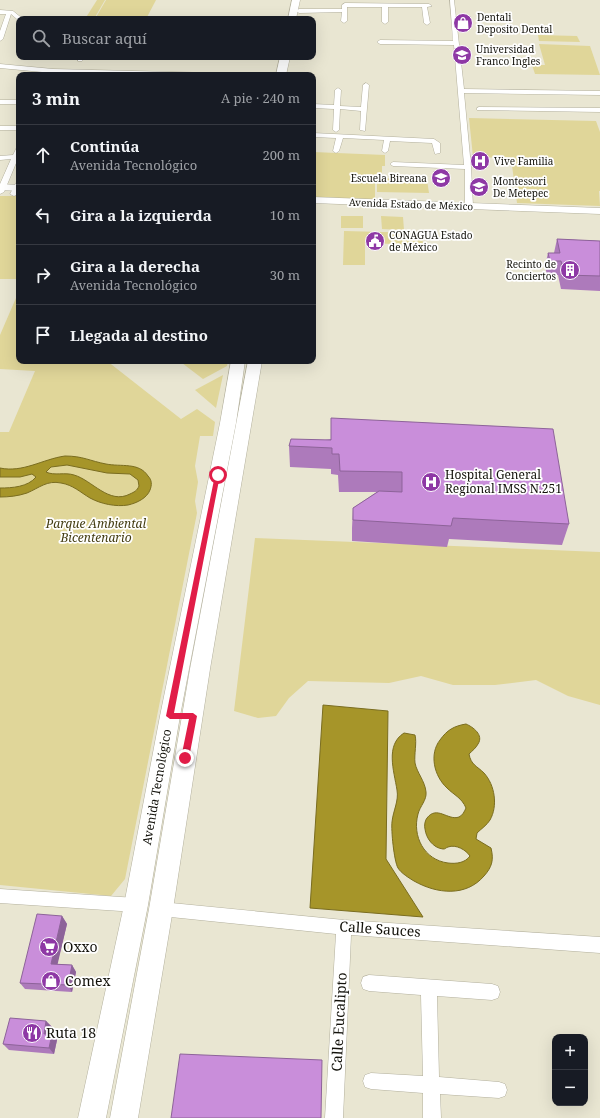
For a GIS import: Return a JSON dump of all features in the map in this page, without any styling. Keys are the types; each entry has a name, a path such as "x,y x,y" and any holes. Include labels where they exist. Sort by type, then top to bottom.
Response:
{"main road":[{"path":"293,16 296,0"},
{"path":"282,72 284,60"},
{"path":"290,72 292,60"},
{"path":"1,190 16,189"},
{"name":"Avenida Estado de México","path":"316,201 600,210"},
{"name":"Avenida Tecnológico","path":"92,1118 136,905 170,716 228,423 238,364"},
{"name":"Avenida Tecnológico","path":"124,1118 161,909 220,552 254,364"},
{"path":"170,716 193,716"},
{"path":"112,1021 141,1024"}],"street":[{"path":"452,0 468,167 475,206"},
{"path":"385,5 385,22"},
{"path":"302,9 332,9 385,5 426,6 426,23"},
{"path":"344,22 345,8"},
{"path":"0,13 11,13 16,16"},
{"path":"0,39 11,13"},
{"path":"380,42 456,43"},
{"path":"0,66 45,72"},
{"path":"364,130 366,85"},
{"path":"336,130 338,90"},
{"path":"461,91 600,93"},
{"path":"0,102 16,102"},
{"path":"316,106 364,110"},
{"path":"479,109 600,110"},
{"path":"0,128 16,128"},
{"path":"316,136 434,141 437,142 437,153"},
{"path":"336,151 340,137"},
{"path":"385,151 387,139"},
{"path":"0,158 15,157 1,190"},
{"path":"393,164 468,167"},
{"path":"0,896 136,905"},
{"name":"Calle Sauces","path":"161,909 344,927 600,945"},
{"name":"Calle Eucalipto","path":"334,1118 344,927"},
{"path":"369,983 492,992"},
{"path":"429,987 432,1118"},
{"path":"370,1081 499,1090"}],"green space":[{"path":"97,0 105,0 96,16 87,16"},
{"path":"106,0 156,0 148,16 97,16"},
{"path":"538,35 577,36 580,42 539,41"},
{"path":"539,44 590,46 600,75 535,74 532,65 545,65"},
{"path":"469,118 596,121 600,132 600,206 517,203 511,158 473,157"},
{"path":"316,152 385,155 385,166 382,166 382,177 375,177 375,202 316,198"},
{"path":"377,178 427,180 429,193 377,192"},
{"path":"0,196 16,196 16,279 0,279"},
{"path":"341,216 363,216 363,228 341,228"},
{"path":"381,216 403,217 404,230 382,229"},
{"path":"344,231 422,233 423,245 365,243 365,265 343,265"},
{"name":"Parque Ambiental Bicentenario","path":"16,298 16,364 111,364 181,419 197,409 215,422 213,436 200,436 195,466 198,482 195,501 197,513 125,879 111,896 0,885 0,432 9,432 35,371 0,369 0,335"},
{"path":"183,364 227,364 227,366 203,379"},
{"path":"223,375 216,408 195,390"},
{"path":"255,538 600,552 600,705 568,696 536,680 495,685 453,685 421,676 389,683 308,681 289,698 276,716 258,718 234,711"}],"shaded area":[{"path":"65,456 77,457 106,464 135,467 144,472 150,479 151,488 149,493 141,500 123,506 99,502 69,485 56,482 43,485 24,494 0,497 0,488 24,485 36,477 32,474 20,477 0,477 0,468 17,469","holes":["67,465 107,473 130,474 138,480 139,486 130,494 122,497 115,496 108,494 74,475 52,474 46,472 51,467"]},
{"path":"323,705 388,711 386,859 423,917 310,908"},
{"path":"466,724 477,732 480,738 475,748 469,754 470,758 488,778 493,789 495,802 492,814 489,822 477,833 476,839 491,848 492,863 489,870 477,883 460,890 442,891 432,889 414,881 401,872 398,868 394,852 392,832 393,818 397,802 392,759 394,744 404,733 415,735 415,763 426,792 418,814 417,822 417,831 422,846 432,857 440,861 448,863 463,862 470,856 460,848 451,846 443,849 433,845 428,839 425,822 431,814 435,813 455,818 459,817 466,808 439,777 434,765 434,758 437,746 445,734 454,727"}],"building":[{"path":"557,239 600,241 600,276 565,275 561,261 550,261 548,253 560,253"},
{"name":"Hospital General Regional IMSS N.251","path":"331,418 553,429 569,524 453,518 451,526 353,520 353,508 379,491 402,492 402,472 340,471 339,454 332,454 332,448 289,446 291,439 331,440"},
{"path":"37,914 62,916 51,964 72,965 68,985 20,983"},
{"name":"Ruta 18","path":"10,1018 46,1021 44,1034 52,1034 49,1048 3,1044"},
{"path":"180,1054 322,1060 321,1118 171,1118"}],"place":[{"name":"Dentali Deposito Dental","path":"463,23"},
{"name":"Universidad Franco Ingles","path":"462,55"},
{"name":"Vive Familia","path":"480,161"},
{"name":"Escuela Bireana","path":"441,178"},
{"name":"Montessori De Metepec","path":"479,187"},
{"name":"CONAGUA Estado de México","path":"375,241"},
{"name":"Recinto de Conciertos","path":"570,270"},
{"name":"Hospital General Regional IMSS N.251","path":"431,482"},
{"name":"Oxxo","path":"49,947"},
{"name":"Comex","path":"51,981"},
{"name":"Ruta 18","path":"32,1033"}],"route":[{"path":"185,758 193,716 170,716 218,475"}]}
